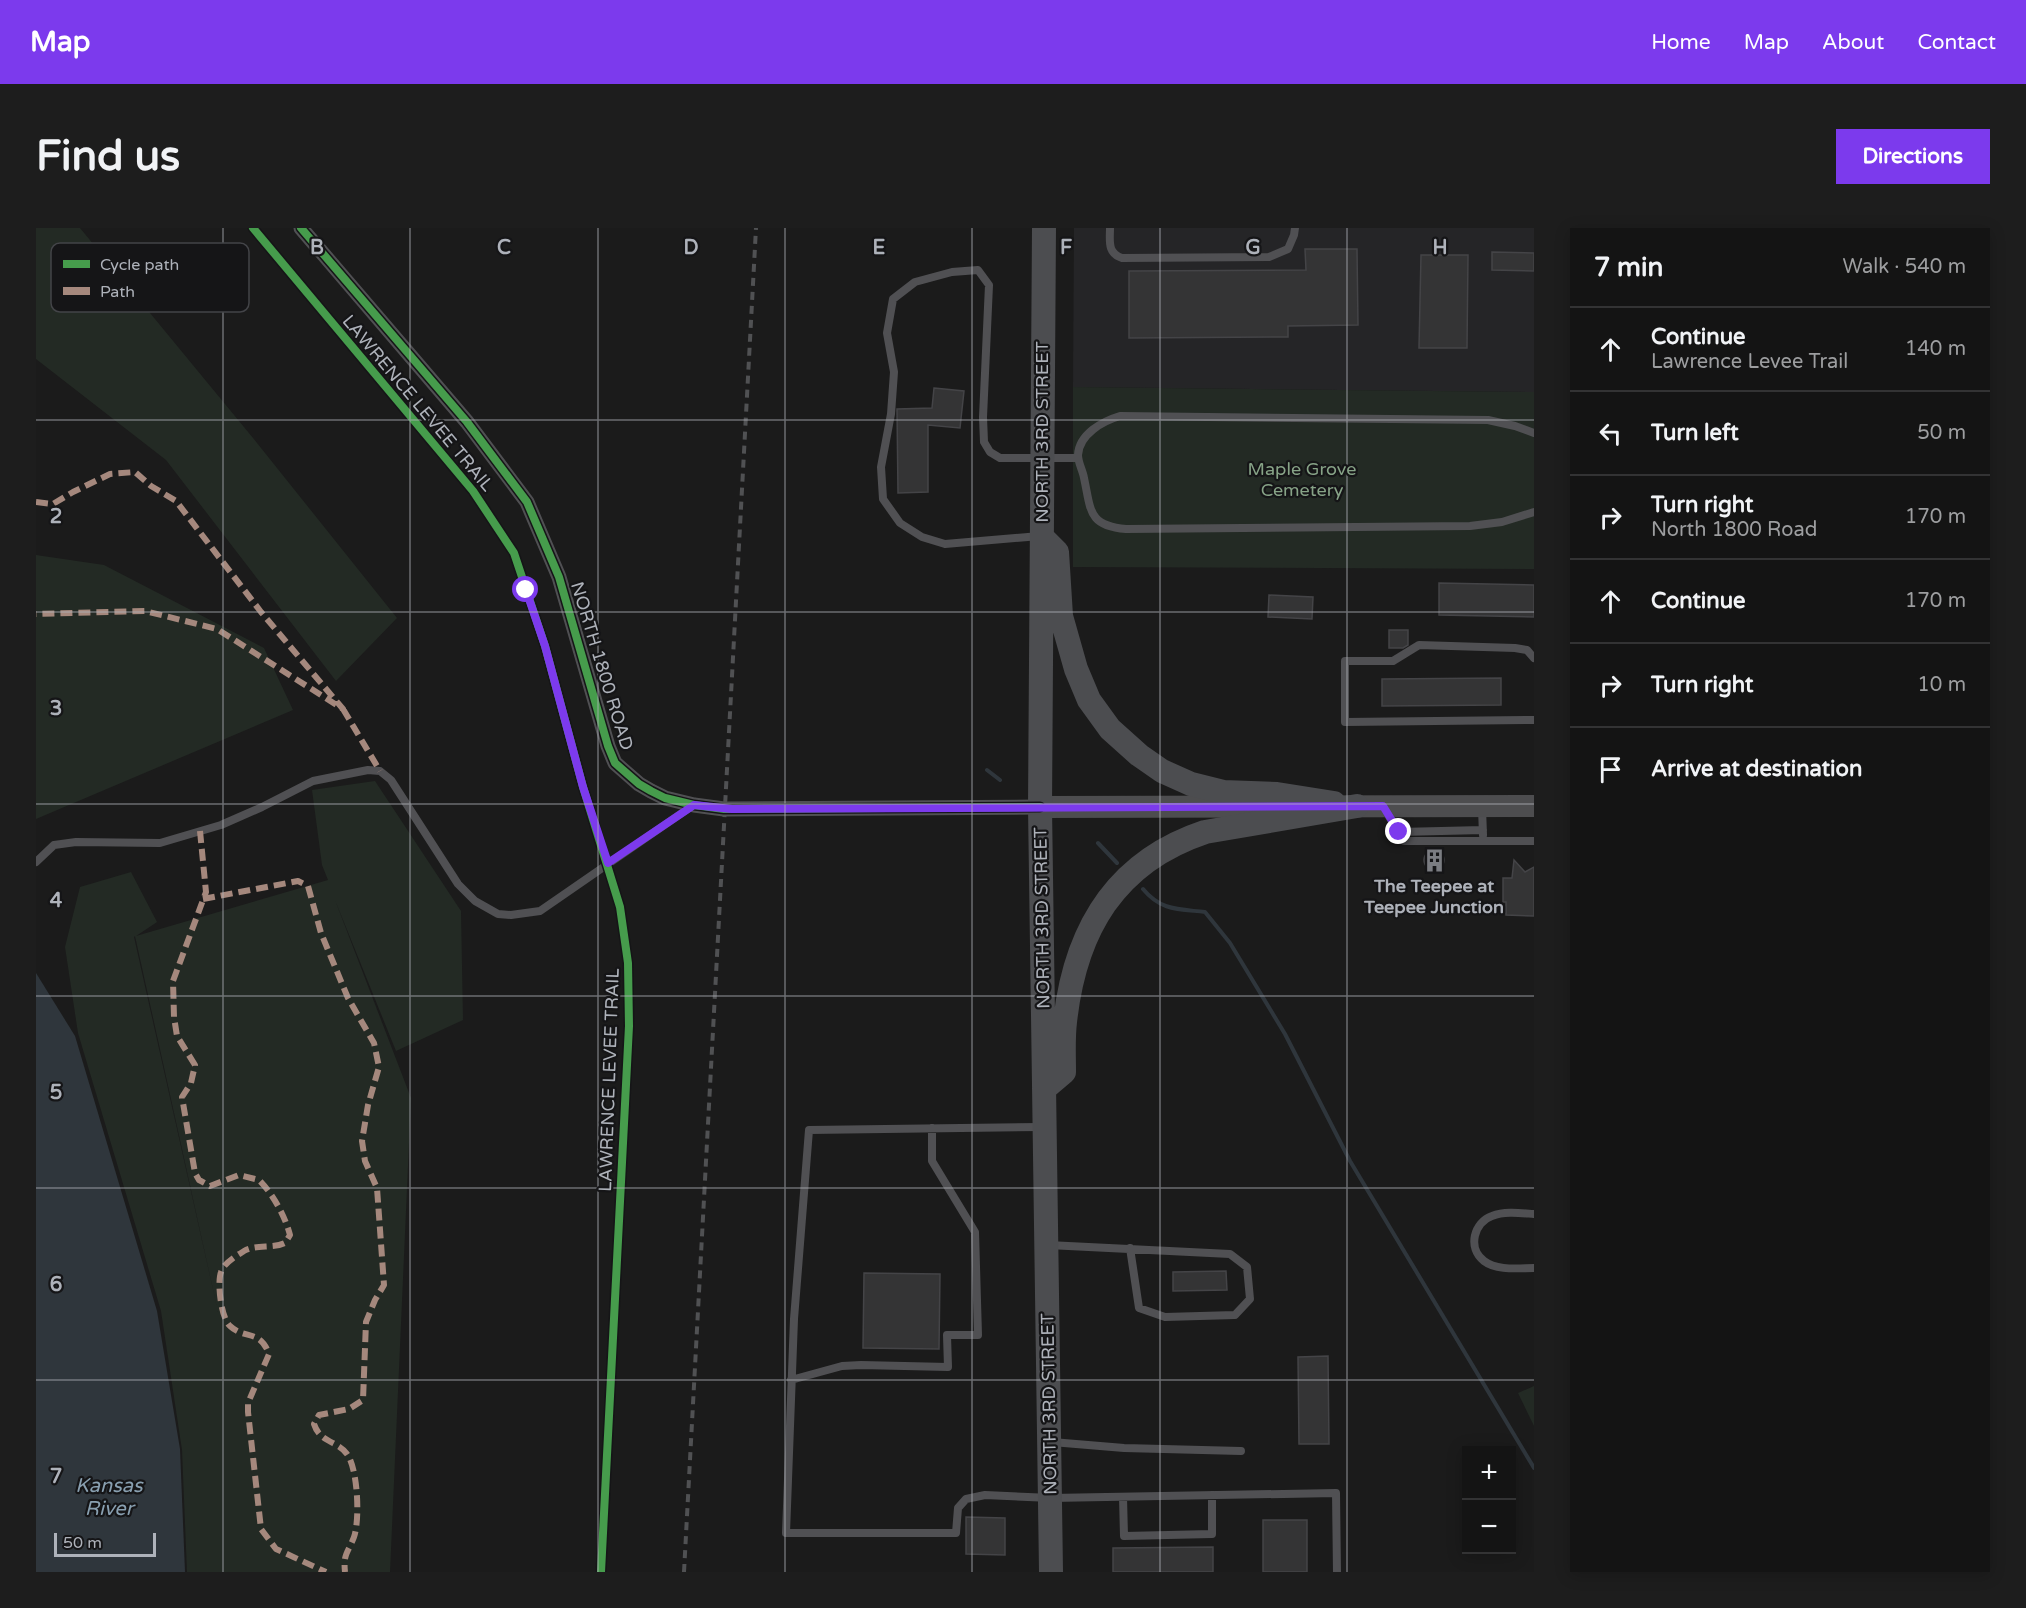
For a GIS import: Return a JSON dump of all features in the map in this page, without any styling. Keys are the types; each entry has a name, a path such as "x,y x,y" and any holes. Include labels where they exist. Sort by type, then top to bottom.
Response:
{"highway":[{"name":"NORTH 3RD STREET","path":"1044,228 1040,807 1051,1572"},
{"path":"1042,536 1057,552 1061,616 1076,669 1089,700 1110,729 1138,755 1162,771 1191,784 1223,792 1277,794 1357,806"},
{"path":"1044,1089 1064,1072 1064,1024 1071,981 1080,950 1099,912 1114,890 1130,874 1161,850 1182,839 1205,832 1357,806"}],"main road":[{"path":"1040,807 1534,806"}],"street":[{"name":"NORTH 1800 ROAD","path":"302,228 467,422 526,502 559,577 608,746 615,763 639,784 665,798 694,805 732,809 1040,807"}],"lane":[{"path":"1110,228 1110,248 1114,255 1122,258 1269,257 1288,249 1294,235 1294,228"},
{"path":"1042,536 945,544 922,537 900,523 883,499 881,466 891,414 894,372 887,333 893,299 915,282 952,272 978,270 989,285 984,442 990,452 1000,458 1078,458"},
{"path":"1534,433 1488,420 1120,416 1105,420 1091,431 1083,441 1078,458 1084,476 1088,504 1096,518 1108,527 1126,529 1470,526 1502,522 1534,512"},
{"path":"1534,658 1527,650 1515,648 1419,645 1393,661 1345,661 1345,722 1534,720"},
{"path":"36,862 54,845 76,842 160,843 221,825 313,781 368,770 380,771 391,780 458,884 475,901 490,910 498,914 511,915 540,911 694,805"},
{"path":"1383,806 1404,841 1534,842"},
{"path":"1482,806 1483,840"},
{"path":"1399,832 1483,830"},
{"path":"1045,1126 809,1130 794,1319 786,1533 956,1533 958,1508 966,1499 985,1495 1051,1498 1336,1493 1337,1572"},
{"path":"791,1380 842,1366 948,1367 947,1335 978,1335 975,1232 932,1161 932,1128"},
{"path":"1534,1214 1502,1213 1490,1216 1481,1221 1476,1228 1474,1239 1475,1250 1484,1261 1497,1267 1534,1268"},
{"path":"1047,1245 1130,1248 1230,1254 1247,1267 1250,1299 1235,1315 1165,1317 1139,1308 1130,1248"},
{"path":"1050,1442 1124,1448 1241,1451"},
{"path":"1123,1497 1124,1536 1212,1534 1212,1495"}],"shaded area":[{"path":"1074,228 1534,228 1534,392 1073,387"}],"green space":[{"path":"36,228 80,228 92,243 51,243 51,312 149,312 397,618 336,681 166,460 36,359"},
{"name":"Maple Grove Cemetery","path":"1073,387 1534,392 1534,569 1073,567"},
{"path":"36,555 104,565 264,648 293,710 36,819"},
{"path":"375,781 461,911 463,1020 396,1051 335,900 411,1098 390,1572 187,1572 182,1450 161,1311 78,1033 65,947 80,887 131,872 157,922 136,936 328,880 322,865 312,790","holes":["135,936 218,1312 134,937"]},
{"path":"1534,1386 1534,1426 1518,1393"}],"water":[{"name":"Kansas River","path":"36,973 75,1036 157,1311 180,1449 185,1572 36,1572"}],"building":[{"path":"1305,249 1357,249 1358,325 1288,326 1288,337 1129,338 1129,271 1306,270"},
{"path":"1492,252 1534,253 1534,271 1492,270"},
{"path":"1421,255 1468,255 1467,348 1419,348"},
{"path":"934,388 964,391 960,428 928,425 928,492 898,493 897,409 932,408"},
{"path":"1439,583 1534,585 1534,617 1439,615"},
{"path":"1269,595 1313,597 1312,619 1268,617"},
{"path":"1389,630 1408,630 1408,645 1403,648 1389,648"},
{"path":"1501,678 1501,705 1382,706 1382,679"},
{"name":"The Teepee at Teepee Junction","path":"1430,850 1438,850 1444,856 1444,864 1438,870 1430,870 1424,864 1424,856"},
{"path":"1514,860 1525,872 1534,867 1534,916 1506,915 1506,902 1503,902 1503,878 1512,878"},
{"path":"1226,1271 1227,1290 1173,1291 1173,1272"},
{"path":"864,1273 940,1274 939,1349 863,1348"},
{"path":"1328,1356 1329,1444 1299,1444 1298,1357"},
{"path":"966,1517 1005,1518 1005,1555 966,1554"},
{"path":"1263,1520 1307,1520 1307,1572 1263,1572"},
{"path":"1213,1547 1213,1572 1113,1572 1113,1548"}],"waterway":[{"path":"987,770 1000,780"},
{"path":"1098,843 1117,863"},
{"path":"1143,889 1157,901 1171,908 1205,912 1230,943 1285,1034 1350,1161 1534,1468"}],"railway":[{"path":"684,1572 756,228"}],"marked path":[{"path":"36,502 53,504 110,474 135,472 151,486 176,501 261,612 343,709 217,629 145,611 36,614"},
{"path":"343,709 380,771"},
{"path":"200,831 206,892 173,981 177,1036 195,1065 191,1083 182,1097 195,1173 199,1180 210,1186 239,1175 259,1180 274,1199 288,1228 290,1235 285,1243 249,1249 234,1257 221,1272 219,1284 227,1322 241,1333 261,1341 269,1354 248,1403 261,1529 276,1549 326,1572"},
{"path":"203,899 298,881 308,886 321,933 348,998 374,1043 379,1067 368,1105 362,1141 365,1161 377,1188 384,1285 366,1322 363,1400 349,1409 319,1415 314,1424 320,1435 339,1446 347,1454 354,1471 357,1519 354,1537 345,1557 345,1572"}],"cycle path":[{"name":"LAWRENCE LEVEE TRAIL","path":"253,228 473,491 514,553 545,646 583,787 620,907 628,963 629,1026 601,1572"},
{"name":"LAWRENCE LEVEE TRAIL","path":"301,228 467,422 527,502 559,577 608,746 615,763 639,784 665,798 724,809 1040,807"}],"place":[{"name":"The Teepee at Teepee Junction","path":"1434,860"}],"route":[{"path":"526,590 545,646 583,787 608,863 694,805 705,808 732,809 1383,806 1399,832"}]}
